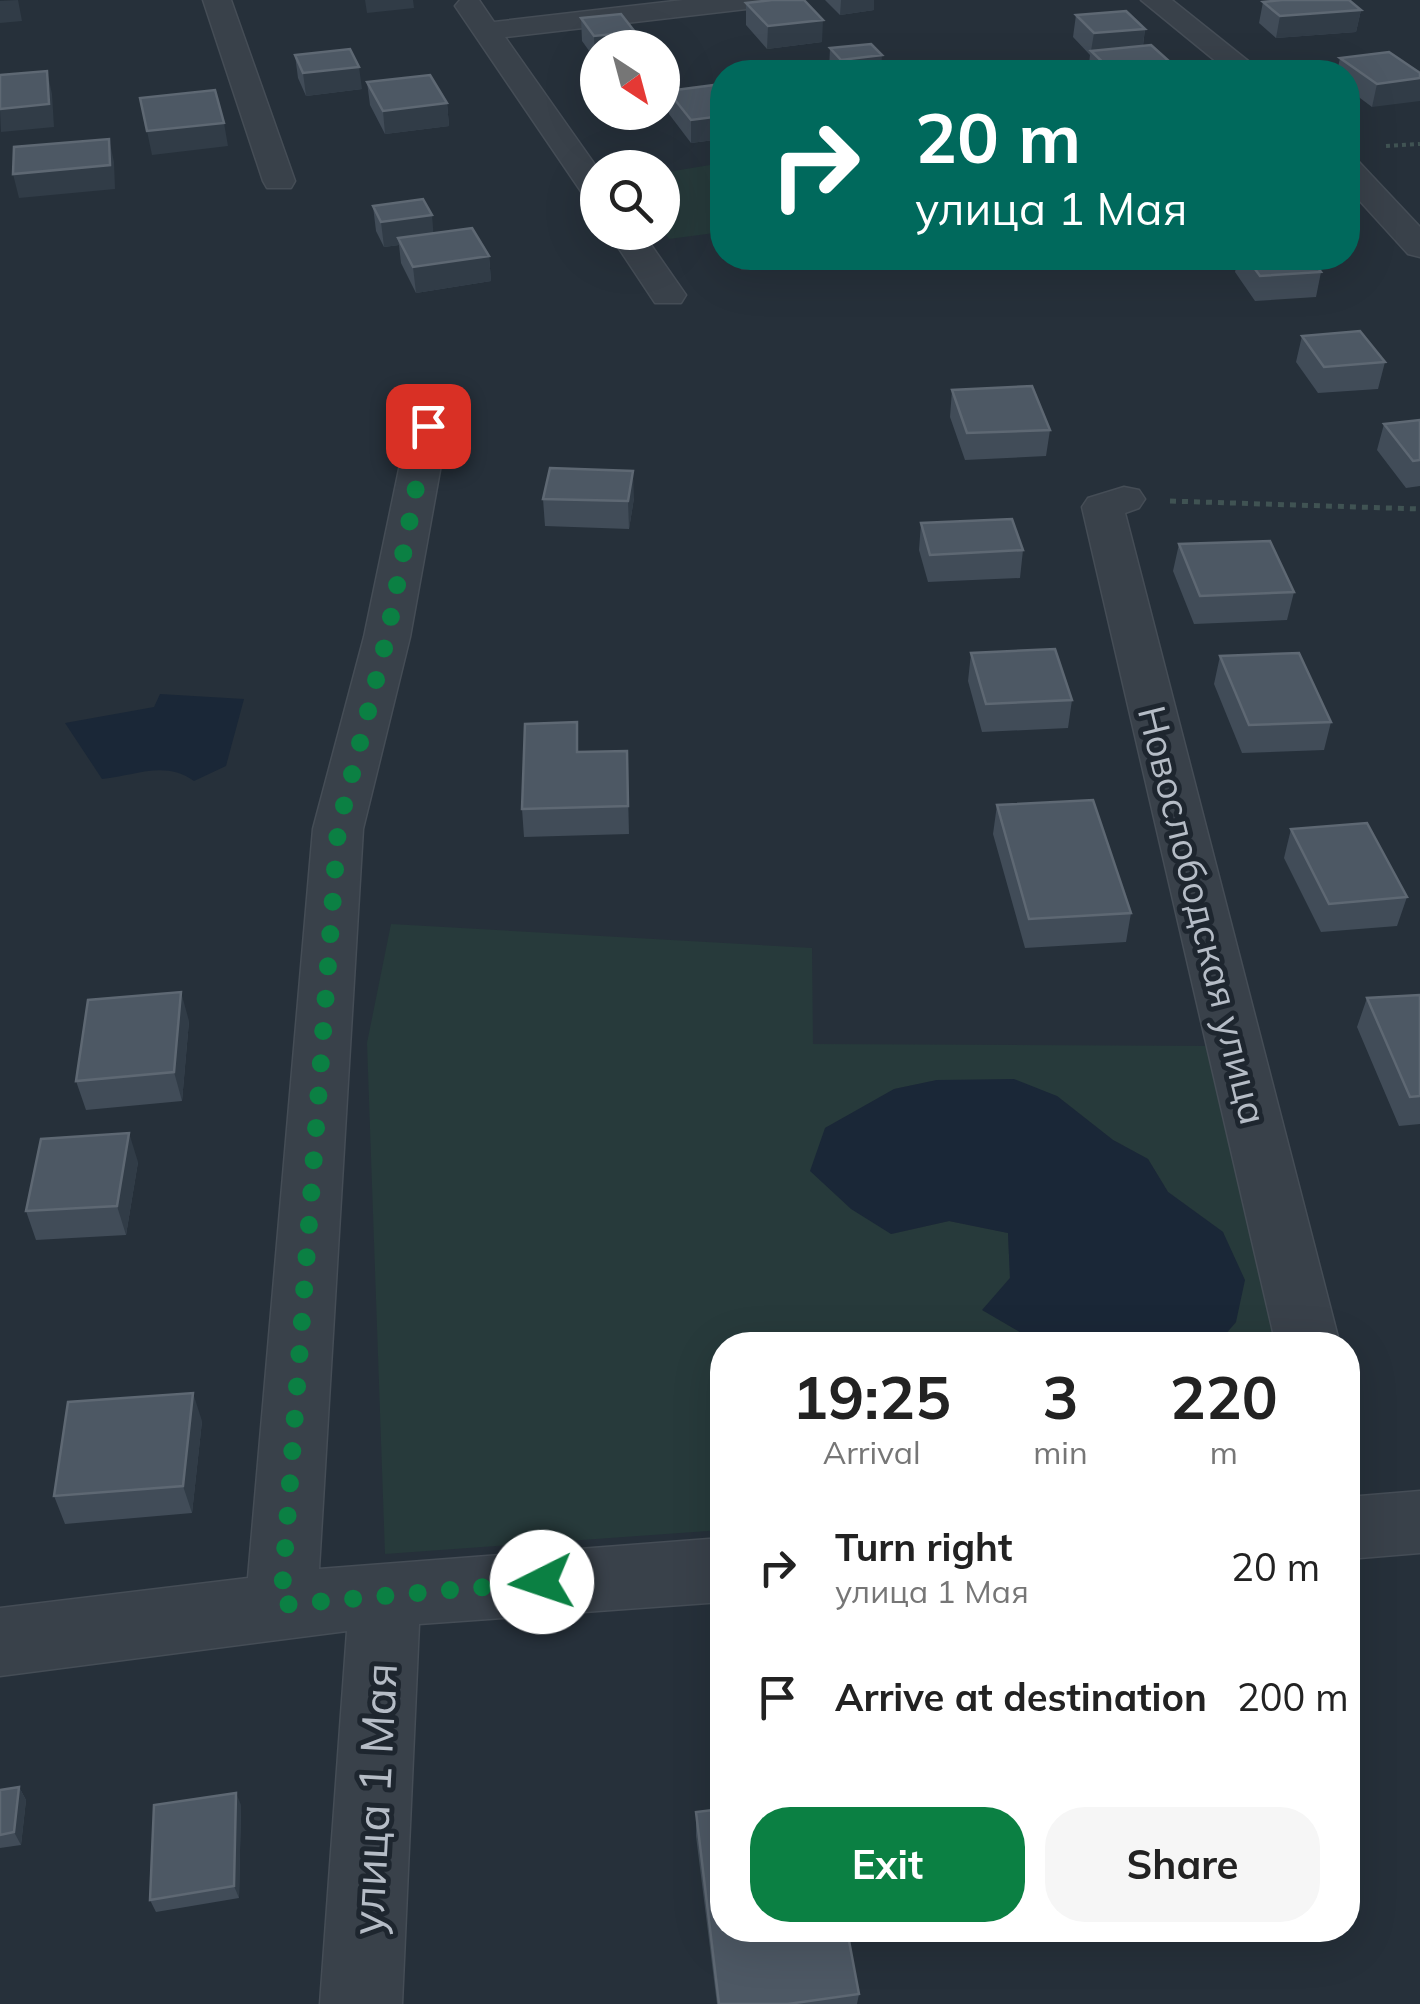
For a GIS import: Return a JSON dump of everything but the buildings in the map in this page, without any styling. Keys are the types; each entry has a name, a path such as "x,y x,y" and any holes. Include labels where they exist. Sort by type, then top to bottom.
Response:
{"street":[{"path":"217,0 279,181"},
{"path":"464,0 580,167"},
{"path":"487,31 755,0"},
{"path":"1155,0 1232,60"},
{"path":"1360,182 1420,247"},
{"path":"637,250 668,295"},
{"path":"281,1605 338,829 387,637 428,426"},
{"name":"Новослободская улица","path":"1124,499 1103,507 1305,1332"},
{"path":"1360,1521 1420,1522"},
{"path":"0,1642 384,1594 710,1571"},
{"name":"улица 1 Мая","path":"361,2004 384,1594"}],"path":[{"path":"1124,499 1420,510"}],"shaded area":[{"path":"710,165 710,234 680,238 680,170"},
{"path":"391,924 812,948 813,1044 1218,1046 1279,1332 1227,1332 1236,1322 1223,1232 1168,1192 1148,1159 1113,1140 1057,1096 937,1080 895,1089 825,1128 891,1234 949,1221 1008,1233 1010,1278 983,1310 1020,1332 710,1332 710,1531 385,1554 367,1043"}],"water":[{"path":"160,694 244,699 226,766 194,781 161,770 102,779 65,723 154,707"},
{"path":"1014,1079 1057,1096 1113,1140 1148,1159 1168,1192 1223,1232 1245,1280 1236,1322 1227,1332 1020,1332 982,1310 1010,1278 1008,1233 949,1221 891,1234 851,1209 810,1171 825,1128 894,1089 937,1080"}],"route":[{"path":"428,426 387,637 338,829 281,1605 542,1582"}]}
